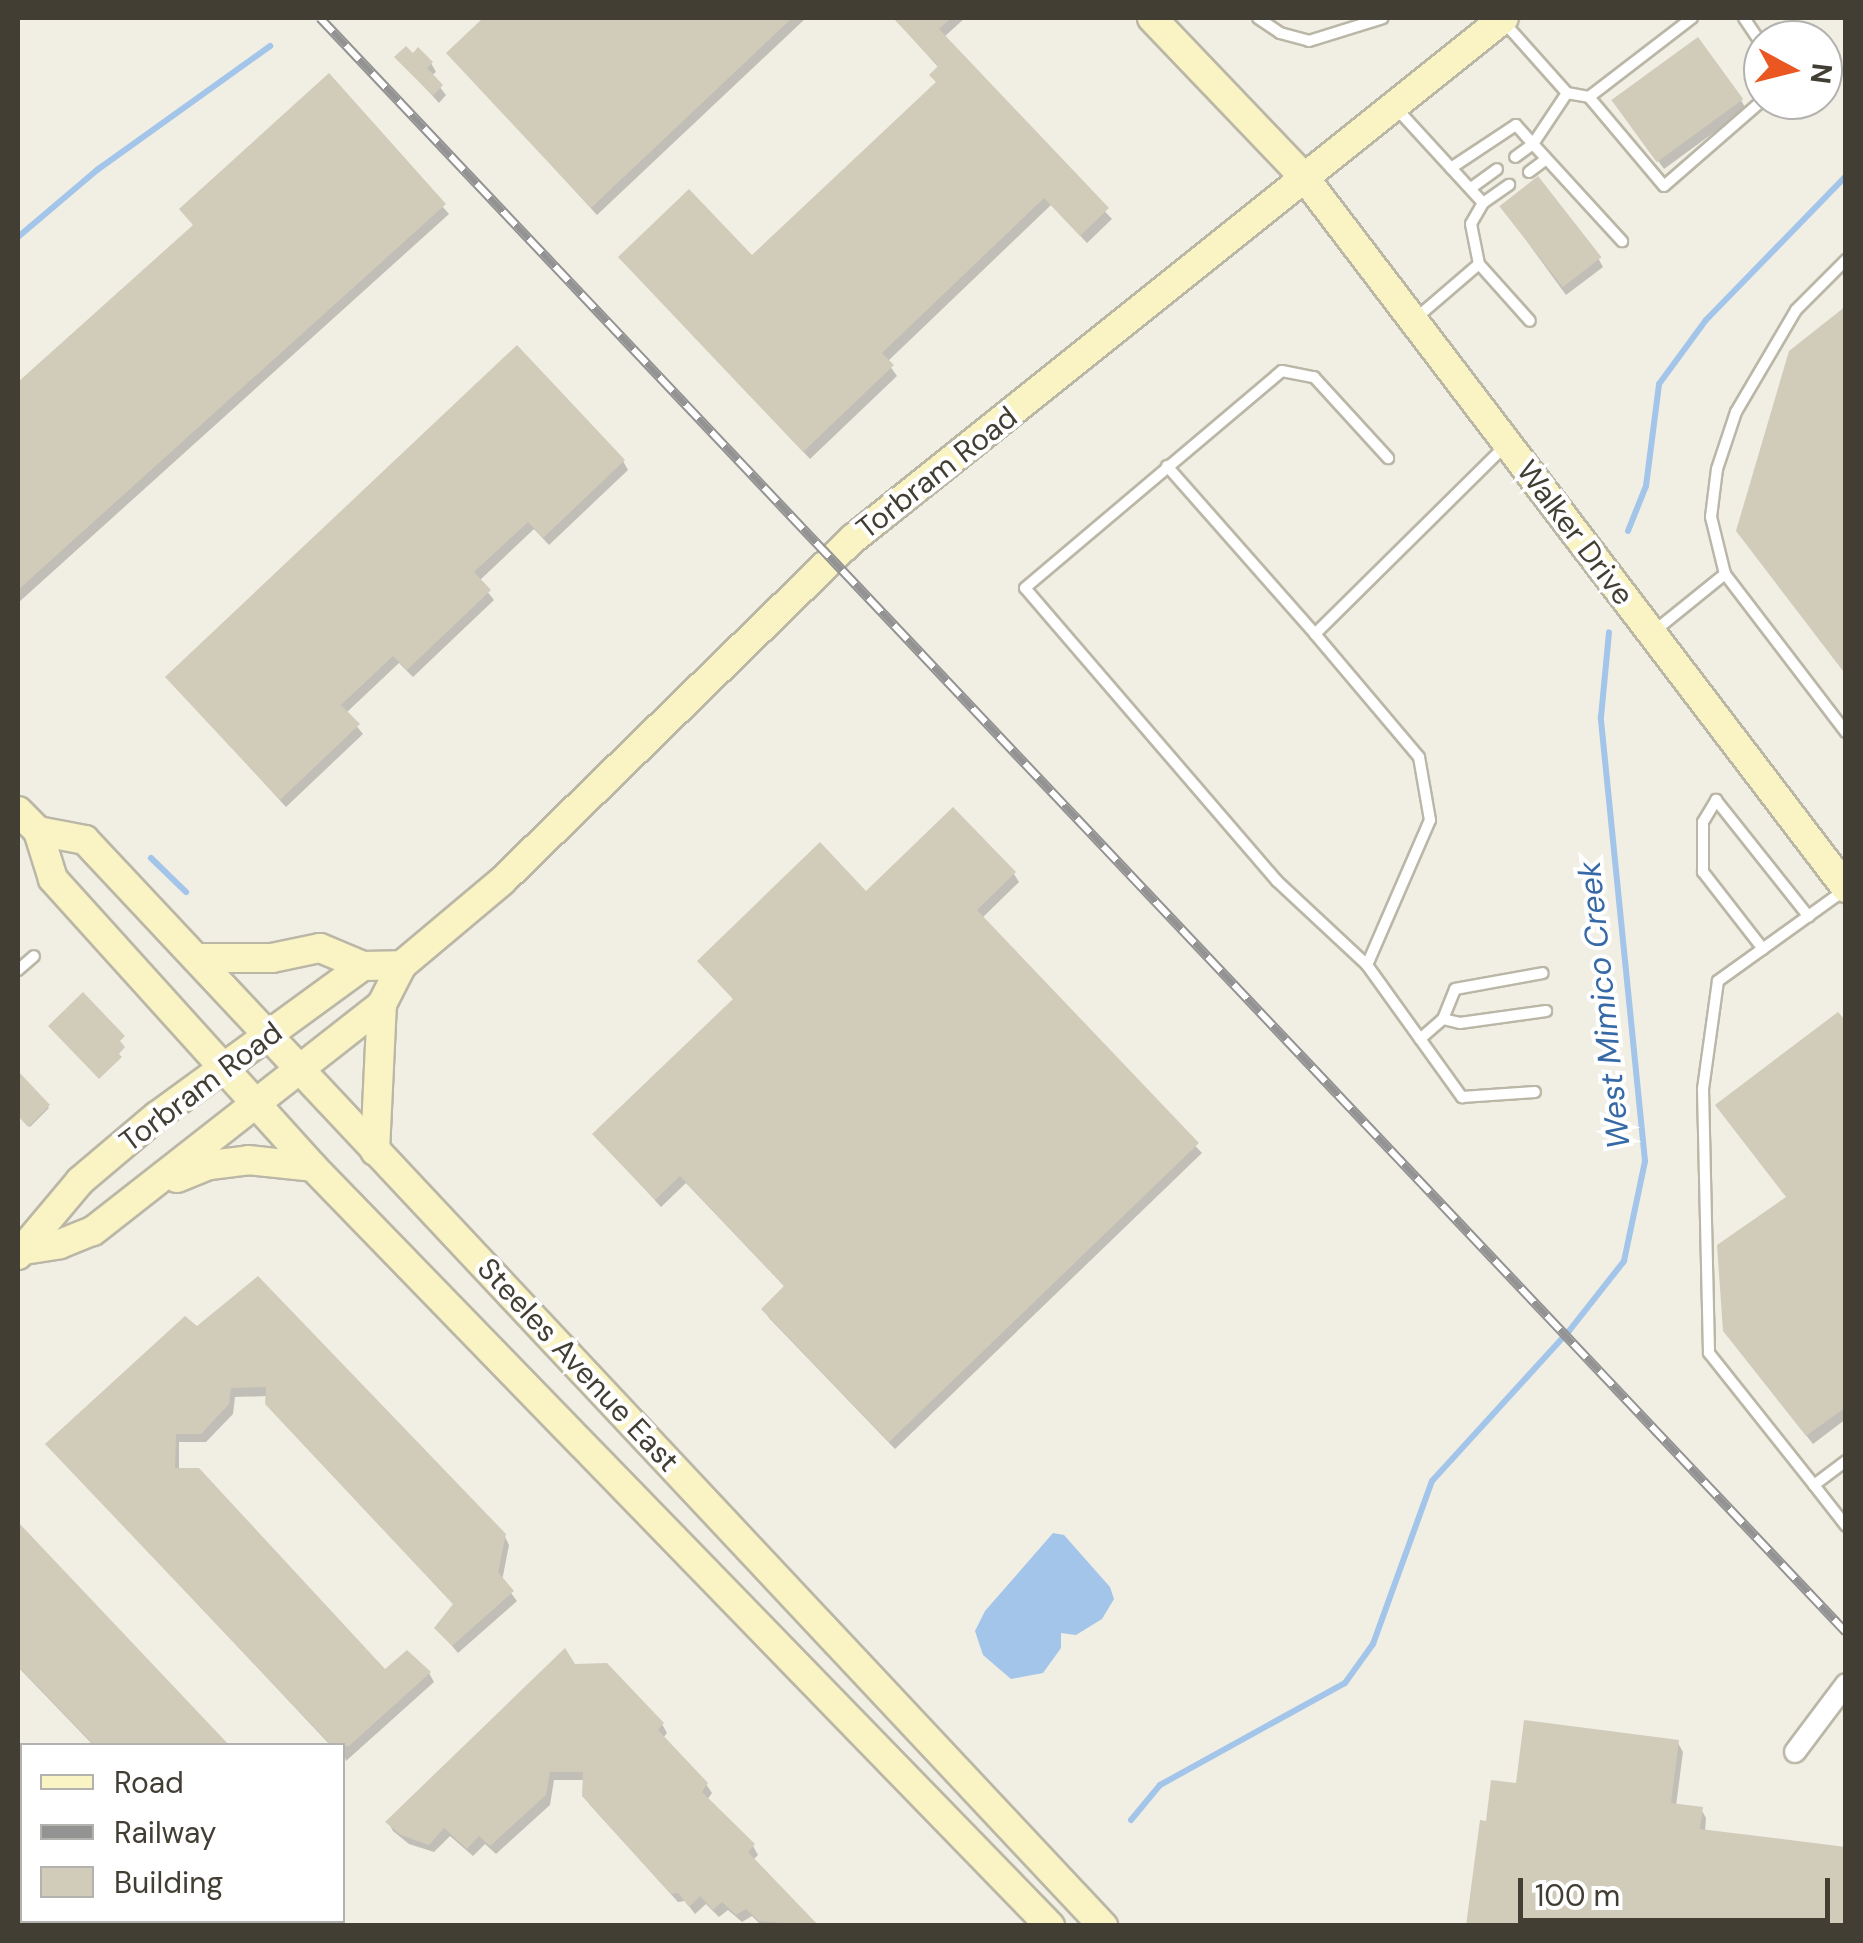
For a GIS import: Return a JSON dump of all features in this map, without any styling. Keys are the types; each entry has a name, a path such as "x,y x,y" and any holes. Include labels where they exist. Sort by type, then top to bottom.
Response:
{"main road":[{"name":"Torbram Road","path":"21,1253 93,1231 382,1004 402,965 528,857 756,628 854,538 1503,18"},
{"name":"Walker Drive","path":"1156,19 1304,178 1846,889"},
{"name":"Steeles Avenue East","path":"18,811 38,832 53,880 312,1167 1050,1926"},
{"name":"Steeles Avenue East","path":"38,832 85,840 1103,1926"},
{"path":"199,958 272,958 320,948 363,966 402,965"},
{"name":"Torbram Road","path":"21,1253 80,1181 363,966"},
{"path":"376,1151 382,1004"},
{"path":"148,1190 210,1165 248,1160 312,1167"}],"street":[{"path":"1795,1752 1846,1684"}],"lane":[{"path":"1258,18 1280,33 1310,41 1383,18"},
{"path":"1503,18 1567,94 1590,97 1664,186 1743,118"},
{"path":"1590,97 1692,18"},
{"path":"1515,156 1533,144 1567,94"},
{"path":"1394,106 1483,204"},
{"path":"1452,168 1516,125 1622,241"},
{"path":"1528,172 1545,160"},
{"path":"1471,188 1497,169"},
{"path":"1509,185 1483,204 1471,224 1479,264 1530,321"},
{"path":"1846,260 1796,310 1736,412 1718,469 1712,518 1725,574 1846,732"},
{"path":"1414,321 1479,264"},
{"path":"1388,458 1314,377 1282,371 1025,588 1277,881 1367,965 1462,1097 1535,1092"},
{"path":"1315,634 1507,444"},
{"path":"1167,466 1418,757 1430,820 1367,965"},
{"path":"1652,633 1725,574"},
{"path":"1763,949 1703,872 1703,822 1716,800 1809,917"},
{"path":"1846,889 1718,981 1706,1072 1709,1354 1846,1526"},
{"path":"18,970 34,956"},
{"path":"1420,1039 1443,1019 1455,989 1543,974"},
{"path":"1443,1019 1460,1022 1546,1011"},
{"path":"1814,1485 1846,1460"}],"water":[{"path":"1053,1533 1064,1535 1110,1587 1114,1599 1102,1619 1076,1635 1061,1633 1061,1648 1043,1673 1011,1679 983,1655 975,1631 985,1611"}],"building":[{"path":"483,18 792,18 591,208 446,53"},
{"path":"893,18 951,18 939,29 1109,208 1080,236 1044,198 882,353 894,365 803,452 618,257 689,189 752,255 936,82 929,75 938,66"},
{"path":"1698,37 1743,99 1657,162 1611,100"},
{"path":"406,46 413,53 418,47 433,62 427,68 443,85 433,96 394,57"},
{"path":"329,73 446,204 18,590 18,382 193,225 179,209"},
{"path":"1538,176 1601,257 1563,287 1499,206"},
{"path":"1846,306 1846,675 1736,531 1789,351"},
{"path":"517,345 625,460 543,538 528,522 474,572 491,590 407,670 393,656 341,705 360,724 280,800 165,677"},
{"path":"953,807 1016,872 977,910 1199,1143 889,1442 761,1309 784,1286 680,1176 655,1200 592,1134 733,999 697,961 820,842 866,891"},
{"path":"83,992 125,1036 120,1041 125,1047 119,1054 122,1057 99,1079 48,1026"},
{"path":"1838,1012 1846,1021 1846,1407 1806,1436 1723,1331 1717,1245 1786,1197 1715,1105"},
{"path":"18,1071 50,1105 28,1127 18,1116"},
{"path":"258,1276 506,1534 498,1572 514,1591 452,1646 434,1628 453,1604 265,1404 266,1387 231,1388 229,1404 201,1434 176,1434 175,1468 199,1468 385,1669 407,1650 431,1672 349,1746 329,1743 45,1444 185,1316 197,1326"},
{"path":"18,1522 227,1743 92,1743 18,1666"},
{"path":"565,1648 575,1664 607,1663 664,1723 658,1730 708,1783 702,1792 755,1844 748,1852 819,1926 759,1921 746,1909 736,1915 722,1902 713,1910 700,1896 689,1907 678,1893 671,1894 582,1796 583,1772 550,1772 546,1795 490,1846 479,1836 467,1849 444,1828 429,1845 401,1835 385,1822"},
{"path":"1524,1720 1679,1740 1671,1803 1703,1807 1700,1829 1846,1847 1846,1926 1466,1926 1480,1820 1486,1821 1491,1780 1516,1783"}],"waterway":[{"path":"18,237 97,170 270,46"},
{"name":"West Mimico Creek","path":"1628,531 1646,486 1659,384 1706,320 1846,176"},
{"name":"West Mimico Creek","path":"1131,1820 1160,1785 1345,1683 1373,1644 1432,1481 1569,1331 1624,1261 1645,1161 1601,717 1609,632"},
{"path":"151,858 186,892"}],"railway":[{"path":"320,18 1846,1632"}]}
